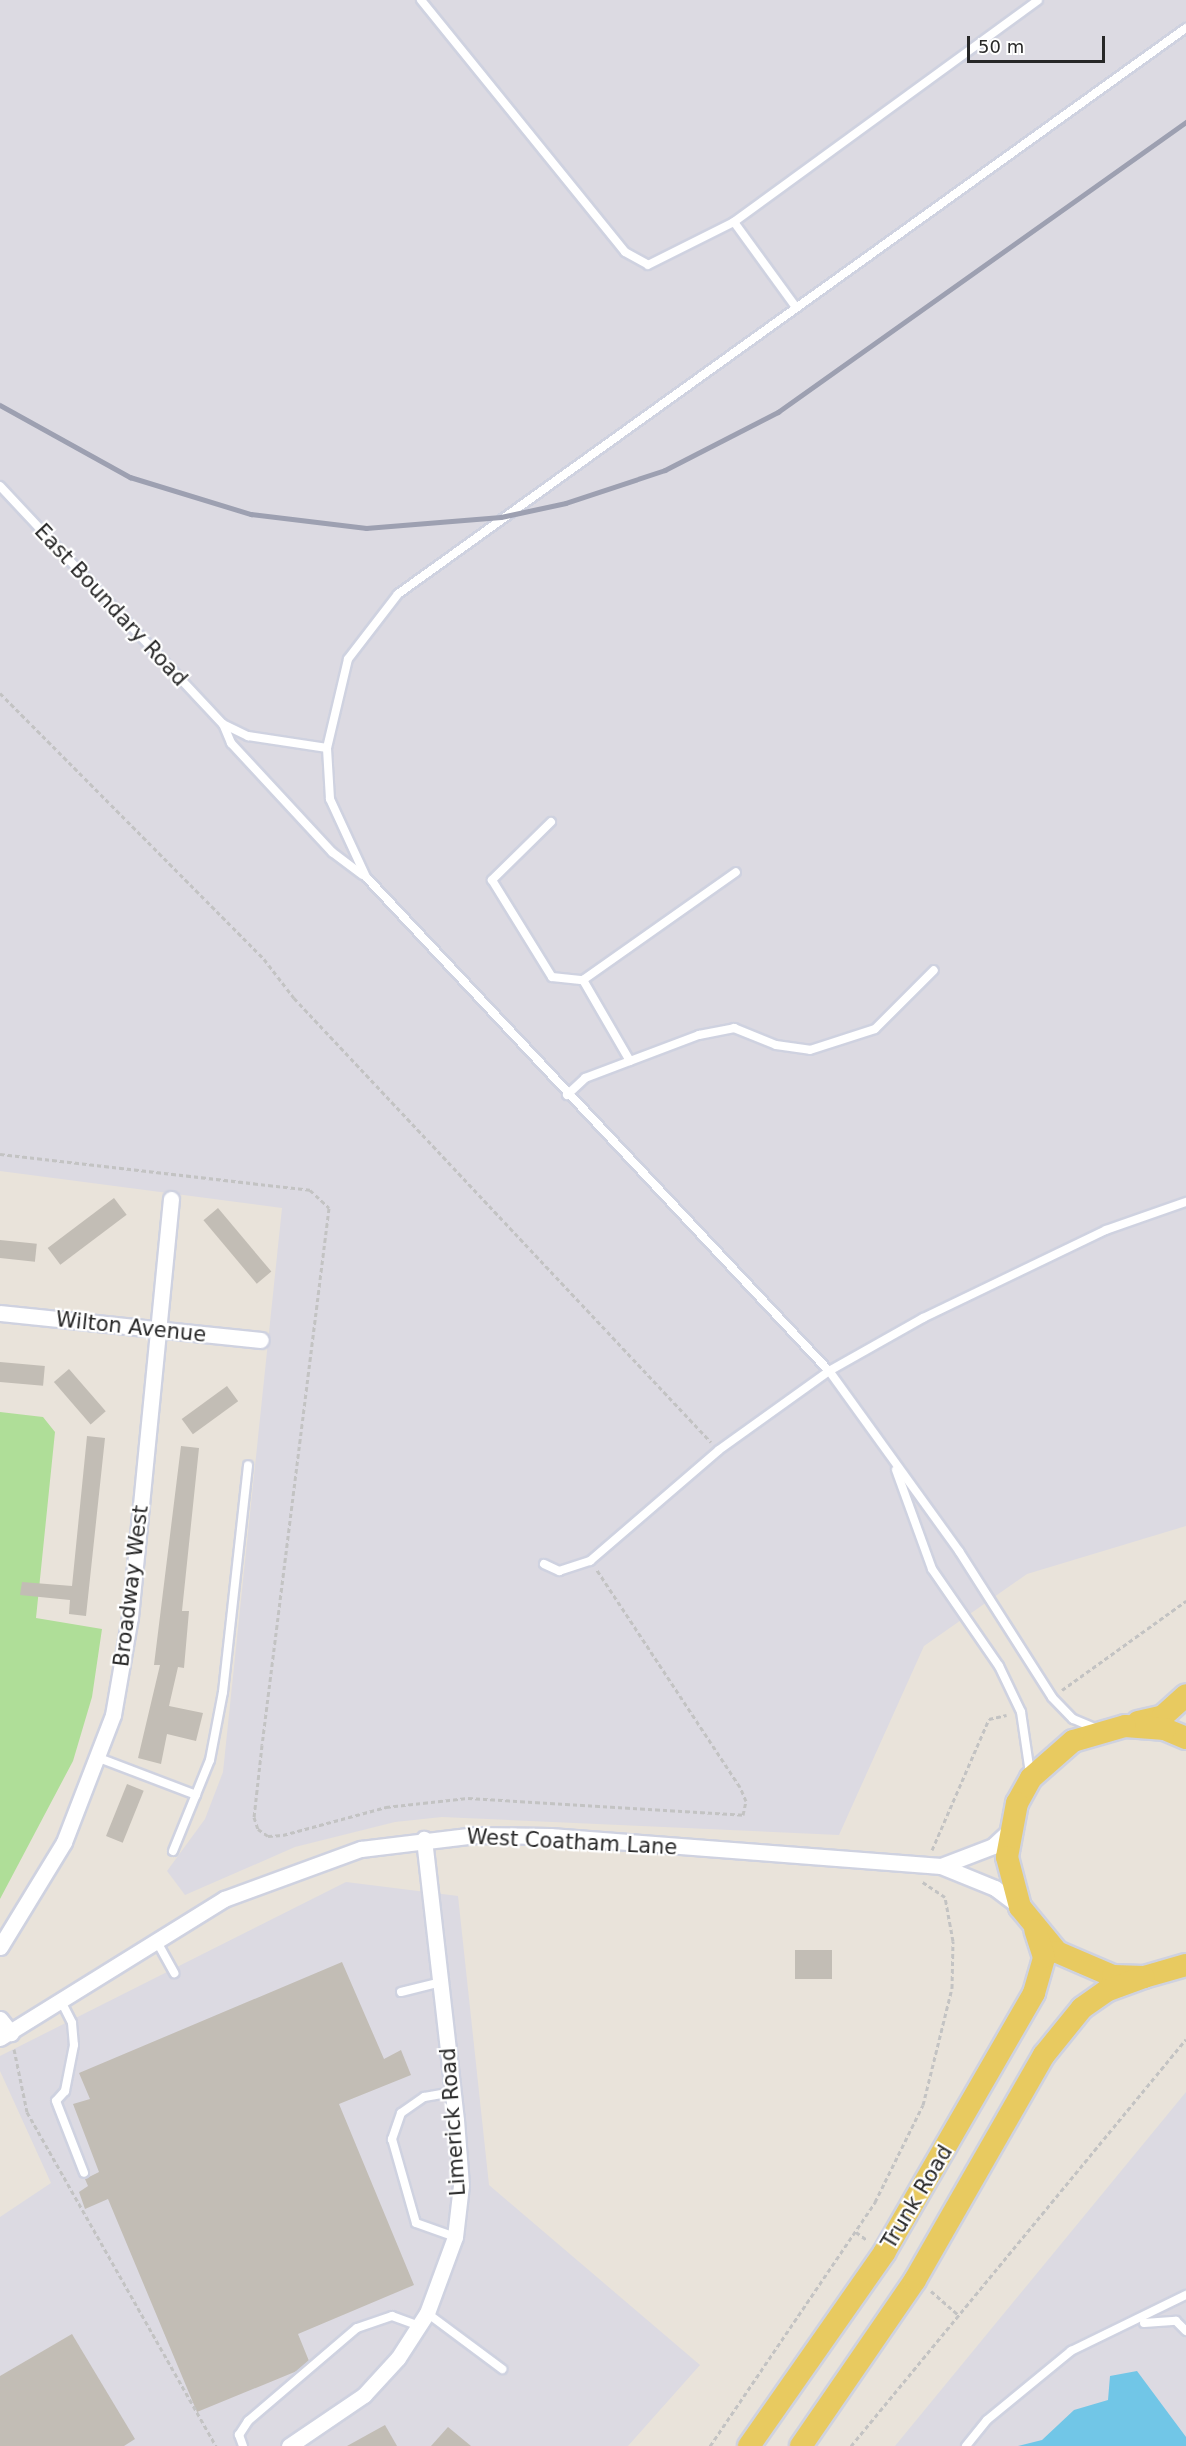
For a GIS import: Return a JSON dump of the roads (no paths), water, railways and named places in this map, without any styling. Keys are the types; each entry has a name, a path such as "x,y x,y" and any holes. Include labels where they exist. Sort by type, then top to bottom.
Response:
{"main road":[{"path":"1144,1977 1084,1967 1035,1930 1020,1907 1010,1874 1009,1831 1031,1778 1073,1741 1099,1730 1162,1716 1186,1695"},
{"path":"1125,1726 1165,1729 1186,1738"},
{"name":"Trunk Road","path":"749,2446 884,2253 1034,1993 1044,1956 1035,1930"},
{"name":"Trunk Road","path":"801,2446 915,2280 1044,2055 1083,2008 1106,1991 1186,1965"}],"street":[{"name":"Broadway West","path":"0,1947 64,1842 99,1758 130,1617 171,1199"},
{"name":"Wilton Avenue","path":"0,1313 261,1340"},
{"name":"West Coatham Lane","path":"933,1866 993,1846 1009,1831"},
{"name":"West Coatham Lane","path":"6,2035 62,2003 155,1939 224,1899 297,1868 361,1849 424,1839 549,1836 933,1866 995,1888 1020,1907"},
{"name":"Limerick Road","path":"294,2445 364,2395 424,2319 455,2237 461,2185 453,2092 424,1839"},
{"path":"0,2019 6,2035"}],"lane":[{"path":"421,0 625,252 648,265 734,222 1038,0"},
{"path":"366,878 330,799 327,748 348,659 398,594 795,306 1186,28"},
{"path":"734,222 795,306"},
{"name":"East Boundary Road","path":"0,486 223,724"},
{"path":"223,724 248,736 327,748"},
{"path":"223,724 231,743 332,852 366,878 567,1095 829,1371 959,1551 1052,1697 1073,1719 1099,1730"},
{"path":"550,822 492,880 552,977 583,980 736,872"},
{"path":"567,1095 585,1078 630,1061 734,1028 776,1045 810,1050 875,1029 934,970"},
{"path":"583,980 630,1061"},
{"path":"544,1564 559,1571 590,1561 718,1450 829,1371 923,1318 1096,1235 1186,1202"},
{"path":"894,1463 932,1569 999,1666 1021,1712 1031,1778"},
{"path":"173,1851 196,1795 224,1692 248,1465"},
{"path":"99,1758 196,1795"},
{"path":"155,1939 174,1973"},
{"path":"401,1992 441,1982"},
{"path":"62,2003 72,2023 74,2044 65,2091 56,2101 84,2173"},
{"path":"453,2092 424,2097 401,2113 392,2139 416,2223 455,2237"},
{"path":"966,2446 987,2420 1071,2351 1130,2326 1186,2295"},
{"path":"243,2446 239,2435 248,2421 357,2328 392,2316 424,2319 502,2369"},
{"path":"1130,2326 1161,2319 1176,2321 1186,2331"}],"water":[{"path":"1137,2371 1186,2437 1186,2446 1018,2446 1042,2440 1074,2410 1108,2400 1110,2376"}],"railway":[{"path":"0,405 130,477 251,514 366,528 501,517 566,503 665,470 778,412 1186,122"}]}
